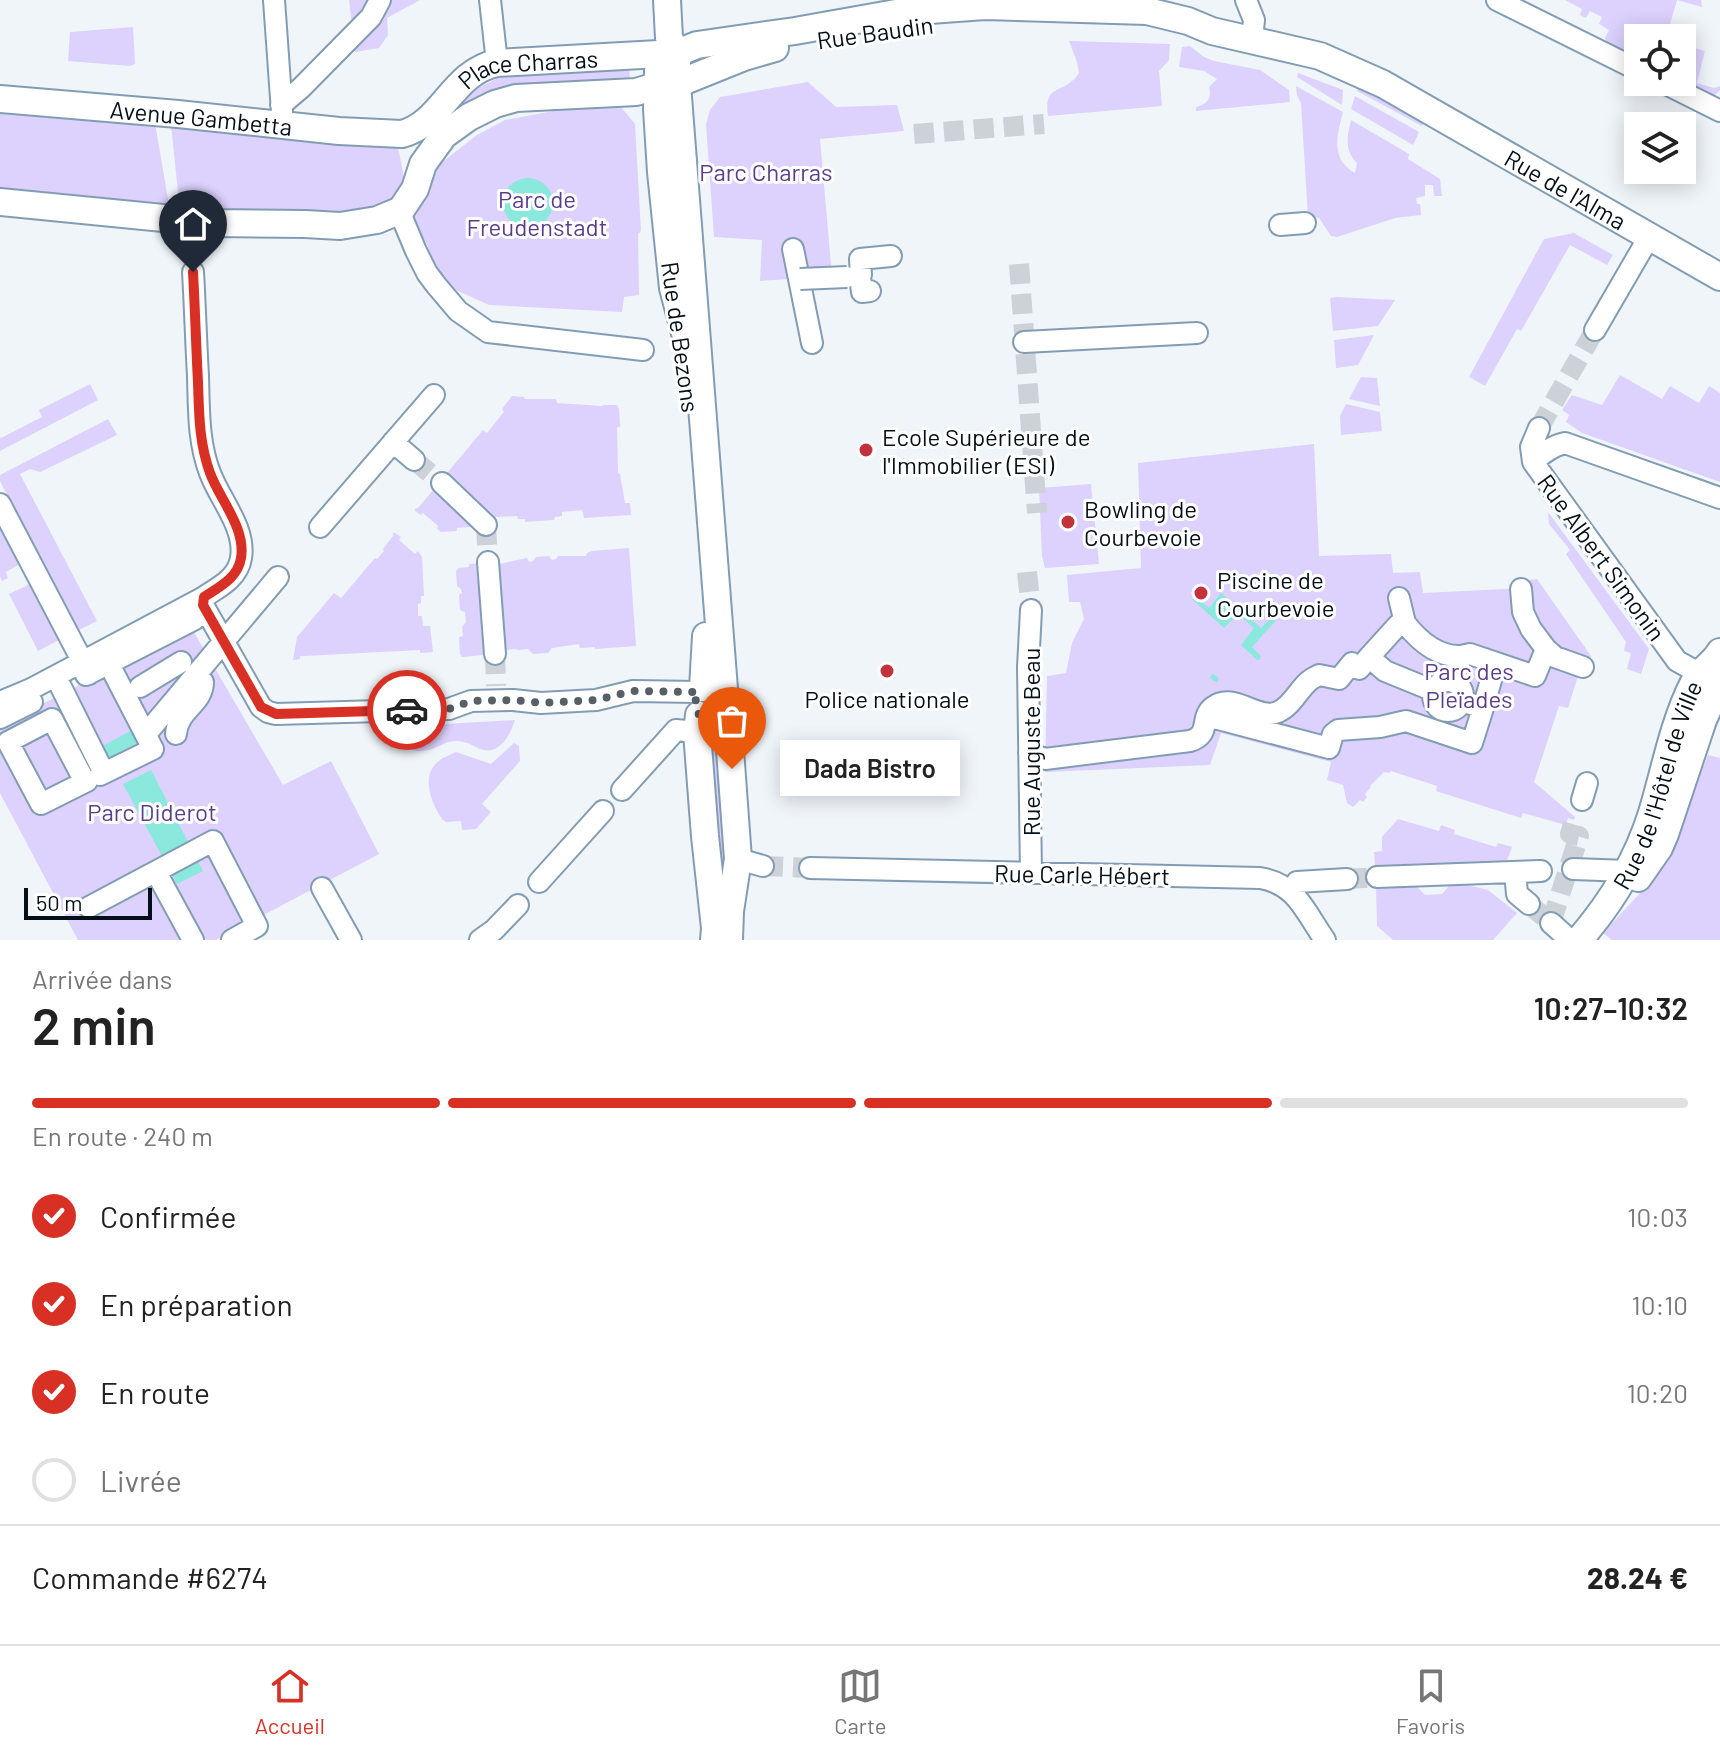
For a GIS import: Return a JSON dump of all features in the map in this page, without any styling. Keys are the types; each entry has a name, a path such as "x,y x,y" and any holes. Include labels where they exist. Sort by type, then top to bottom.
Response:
{"main road":[{"name":"Rue de Bezons","path":"667,0 669,48 666,85 680,107 704,703 705,836 714,940"},
{"name":"Rue Baudin","path":"669,48 795,31 902,12 999,6 1147,11 1188,21 1212,31 1320,56 1355,70 1413,102"},
{"name":"Rue Baudin","path":"666,85 779,46 871,30 1002,18 1147,22 1176,19"},
{"name":"Place Charras","path":"402,134 422,125 468,75 482,66 669,48"},
{"name":"Place Charras","path":"423,164 444,135 495,104 516,98 630,93 666,85"},
{"name":"Avenue Gambetta","path":"0,99 178,114 282,114 339,131 402,134"},
{"name":"Rue de l'Alma","path":"1413,102 1720,277"},
{"path":"0,202 192,231 214,223 340,226 377,220 401,210 415,189 423,164 402,134"},
{"name":"Rue de l'Hôtel de Ville","path":"1588,930 1638,878 1659,848 1671,821 1703,720 1713,679 1712,662 1720,652"},
{"name":"Rue de l'Hôtel de Ville","path":"1588,930 1629,871 1652,814 1681,713 1713,679"},
{"path":"704,703 709,721 726,716 750,863 730,911 729,940"}],"street":[{"path":"274,0 282,114"},
{"path":"282,114 301,88 371,17 380,0"},
{"path":"490,0 497,63"},
{"path":"1246,0 1254,20 1252,39"},
{"path":"1497,0 1624,63"},
{"path":"1690,96 1720,111"},
{"path":"401,210 427,273 458,311 488,332 643,350"},
{"path":"1280,225 1305,223"},
{"path":"1595,330 1649,237"},
{"path":"793,249 812,343"},
{"path":"800,279 860,280 860,259 891,256"},
{"path":"0,718 61,687 86,668 225,584 234,574 241,558 241,546 232,515 216,489 206,463 200,432 193,272"},
{"path":"1024,342 1197,333"},
{"path":"320,527 434,395"},
{"name":"Rue Albert Simonin","path":"1539,428 1531,447 1533,462 1677,661 1713,679"},
{"path":"393,442 414,460"},
{"path":"1533,462 1556,445 1565,443 1720,498"},
{"path":"442,483 486,525"},
{"path":"0,504 86,668"},
{"path":"488,562 495,654"},
{"path":"176,734 210,659 278,577"},
{"path":"1521,589 1523,612 1546,649 1555,657 1583,667"},
{"path":"204,597 203,605 261,707 276,714 449,709 496,693 513,700 541,703 596,700 633,691 704,703"},
{"path":"1399,598 1405,623 1425,644 1440,653 1454,656 1470,654 1535,676 1546,649"},
{"name":"Rue Auguste Beau","path":"1031,610 1028,667 1031,873"},
{"path":"0,702 86,668 109,664 195,619"},
{"path":"1029,753 1045,759 1190,741 1199,738 1212,708 1228,701 1263,713 1277,713 1308,681 1319,675 1339,679 1352,663 1359,669 1398,625 1405,623"},
{"path":"1453,682 1461,656"},
{"path":"1369,657 1385,671 1434,691"},
{"path":"1207,716 1329,748 1333,734 1338,730 1380,727 1406,721 1472,743 1496,663"},
{"path":"61,687 94,778 153,749 109,664"},
{"path":"140,687 174,666 196,689"},
{"path":"1437,731 1453,706 1462,692 1453,682 1442,682 1434,691 1435,703 1453,706 1483,708"},
{"path":"146,734 196,689"},
{"path":"622,790 704,703"},
{"path":"539,882 603,811"},
{"path":"89,907 213,841 257,926 232,940"},
{"name":"Rue Carle Hébert","path":"810,868 1260,878 1291,890"},
{"path":"1573,869 1629,871"},
{"path":"1377,877 1541,871"},
{"path":"156,872 179,940"},
{"path":"156,872 193,940"},
{"path":"1515,872 1517,894 1529,904"},
{"path":"1325,940 1291,890 1297,882 1347,879"},
{"path":"322,888 351,940"},
{"path":"493,937 518,905"}],"green space":[{"path":"349,0 420,0 387,18 388,35 379,48 355,52"},
{"path":"1565,0 1677,0 1670,24 1624,24 1624,51 1606,41 1609,30 1599,24 1602,17 1590,11 1586,18 1580,15 1582,9"},
{"path":"1677,0 1701,0 1702,7"},
{"path":"133,27 135,64 68,61 70,32"},
{"path":"1069,41 1170,44 1169,60 1159,71 1162,106 1048,116 1049,98 1079,73"},
{"path":"1190,46 1214,61 1260,70 1289,90 1290,102 1196,111 1196,107 1208,100 1209,87 1217,79 1204,71 1179,67 1182,47"},
{"path":"1696,48 1705,51 1697,83 1714,88 1720,86 1713,97 1696,88"},
{"path":"629,67 630,81 505,91 426,145 420,138 478,88 498,78"},
{"path":"1298,73 1343,90 1342,105 1297,77"},
{"name":"Parc Charras","path":"808,82 836,107 897,105 904,131 820,139 832,276 760,281 762,240 714,237 706,124 710,110 720,97"},
{"path":"1359,83 1426,119 1422,126 1357,91"},
{"path":"1296,86 1343,112 1337,146 1347,167 1355,173 1357,163 1348,143 1351,120 1409,154 1408,159 1440,179 1442,196 1434,196 1433,185 1425,185 1425,196 1416,198 1421,215 1395,218 1337,237 1331,236 1319,218 1308,217 1301,103"},
{"path":"1355,96 1419,132 1413,145 1351,109"},
{"name":"Parc de Freudenstadt","path":"620,106 635,124 641,231 638,234 639,295 624,297 622,312 489,305 456,290 434,267 427,244 406,209 427,174 477,135 505,120 559,110"},
{"path":"0,110 155,123 170,211 0,196"},
{"path":"171,125 398,147 405,183 393,204 352,215 319,216 213,208 180,211"},
{"path":"1574,233 1613,255 1607,265 1570,245 1521,331 1517,329 1485,386 1469,377 1544,239"},
{"path":"1330,298 1395,300 1378,326 1333,331"},
{"path":"1374,335 1358,365 1336,368 1334,340"},
{"path":"1620,375 1662,399 1670,386 1699,403 1709,386 1720,393 1720,482 1582,433 1566,422 1569,415 1562,410 1572,395 1602,405"},
{"path":"1361,377 1377,378 1380,406 1349,399"},
{"path":"90,384 98,400 0,451 0,437 42,417 39,410"},
{"path":"512,396 556,399 557,403 617,405 620,427 617,427 618,473 625,503 630,503 631,515 584,518 582,510 562,512 562,516 554,520 525,522 517,516 496,517 495,525 441,532 423,513 421,515 415,511 483,430 487,433"},
{"path":"1346,404 1380,412 1382,431 1341,435 1340,416"},
{"path":"108,419 117,435 40,472 30,469 20,474 97,621 77,631 0,481 0,475"},
{"name":"Parc des Pleïades","path":"1314,444 1319,556 1391,554 1393,573 1420,572 1423,593 1527,588 1529,580 1537,579 1591,656 1588,664 1582,663 1568,708 1559,706 1534,782 1575,817 1574,820 1568,818 1566,825 1523,813 1521,818 1436,791 1437,786 1391,771 1384,772 1370,786 1363,802 1360,800 1353,807 1347,803 1343,785 1327,780 1331,762 1221,733 1210,765 1045,772 1047,676 1066,673 1072,643 1084,619 1080,602 1069,602 1067,575 1141,568 1138,463"},
{"name":"Bowling de Courbevoie","path":"1091,484 1099,564 1045,568 1039,488"},
{"path":"1548,512 1649,649 1641,674 1627,669 1631,653 1624,651 1626,642 1566,554 1570,550 1549,524"},
{"path":"0,526 20,564 6,572 8,578 2,581 0,576"},
{"path":"393,533 422,557 424,596 418,604 418,616 422,616 423,626 430,626 433,652 300,656 300,659 293,660 297,637 334,593 341,598 377,559"},
{"path":"629,548 636,646 595,649 580,648 579,644 552,648 548,653 533,654 528,649 517,649 462,657 460,654 459,637 463,636 462,627 466,622 465,612 460,610 459,595 462,593 457,586 456,571 459,568 469,567 469,564 499,564 527,558 529,562 536,557 549,556 552,560 558,556 586,556 592,551"},
{"path":"30,584 59,640 38,651 9,594"},
{"name":"Parc Diderot","path":"191,627 283,785 331,761 379,854 216,940 78,940 0,793 0,726"},
{"path":"515,720 503,743 493,750 456,741 425,751 412,750 403,744 392,727"},
{"path":"514,743 519,746 520,761 482,804 491,812 476,829 462,830 461,821 446,822 442,819 429,789 433,767 456,752 491,764"},
{"path":"724,746 726,903 703,747"},
{"path":"1708,755 1720,758 1720,940 1612,940 1603,933 1643,890 1671,847"},
{"path":"1398,819 1439,831 1441,825 1455,830 1454,834 1496,847 1498,843 1512,847 1505,866 1375,866 1374,852 1382,851 1382,837"},
{"path":"1467,885 1488,890 1517,913 1493,940 1393,940 1377,926 1376,887 1417,887 1425,895 1442,894 1449,886"}],"shaded area":[{"path":"528,178 546,185 553,203 546,221 528,228 510,221 503,203 510,185"},
{"path":"1221,593 1261,628 1277,615 1278,618 1252,647 1261,656 1259,660 1241,645 1254,628 1238,614 1224,628 1192,599 1195,597 1209,608"},
{"path":"138,727 144,739 103,761 97,749"},
{"path":"151,770 203,871 177,884 123,784"}],"tunnel":[{"path":"914,134 1044,124"},
{"path":"192,242 193,272"},
{"path":"1019,264 1037,513"},
{"path":"1539,428 1595,330"},
{"path":"414,460 442,483"},
{"path":"486,525 488,562"},
{"path":"1027,572 1031,610"},
{"path":"495,654 496,686"},
{"path":"1529,904 1551,923 1579,836 1570,834 1573,824"},
{"path":"763,866 810,868"},
{"path":"1347,879 1377,877"}],"way so far":[{"path":"407,710 449,709 471,701 541,703 596,700 633,691 698,692 695,703 699,715 709,721 721,720 726,716 732,769"}],"place":[{"name":"Ecole Supérieure de l'Immobilier (ESI)","path":"866,450"},
{"name":"Bowling de Courbevoie","path":"1068,522"},
{"name":"Piscine de Courbevoie","path":"1201,593"},
{"name":"Police nationale","path":"887,671"},
{"name":"Dada Bistro","path":"732,769"}],"route":[{"path":"193,272 200,432 206,463 216,489 232,515 241,546 239,567 225,584 204,597 203,605 261,707 268,712 407,710"}]}
